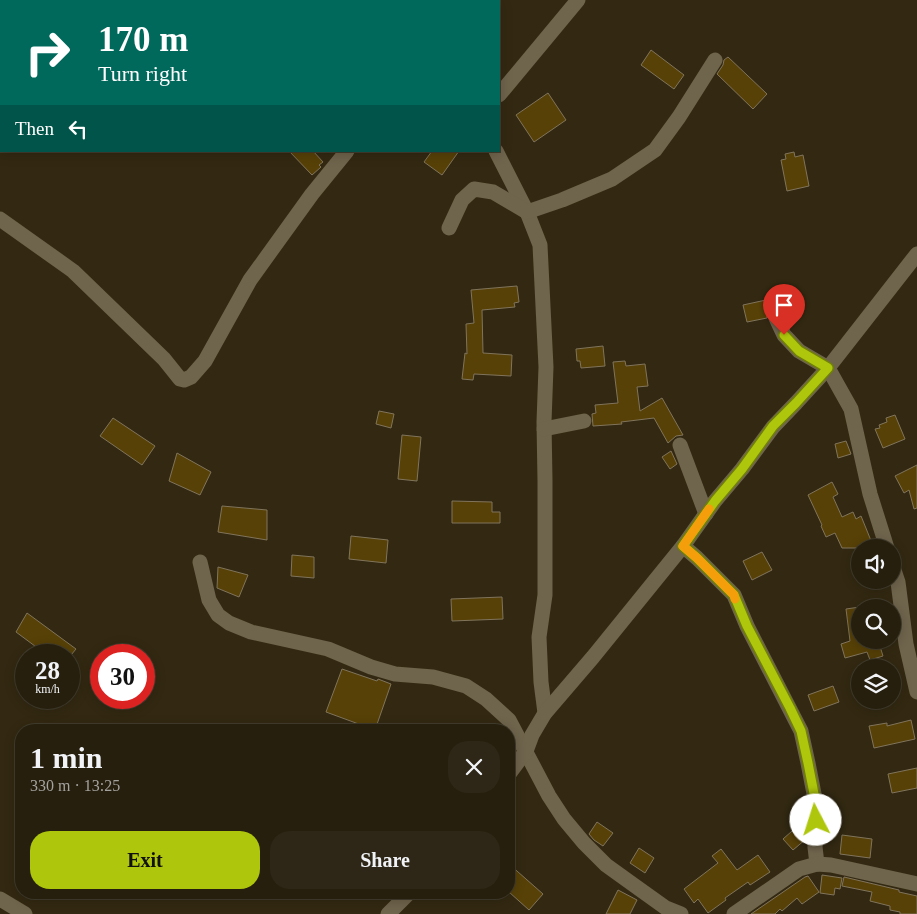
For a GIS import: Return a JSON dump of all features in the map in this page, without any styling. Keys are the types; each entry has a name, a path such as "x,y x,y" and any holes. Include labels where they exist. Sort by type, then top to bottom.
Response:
{"street":[{"path":"500,94 578,0"},
{"path":"449,228 462,200 474,189 493,192 527,212 612,179 655,150 679,118 715,60"},
{"path":"0,219 73,271 164,359 180,379 184,380 191,377 205,361 250,280 312,194 346,152"},
{"path":"497,152 527,212 540,245 546,367 544,429 545,595 540,637 541,682 545,713"},
{"path":"515,766 526,751 532,735 545,713 683,546 773,426 828,368 914,265"},
{"path":"776,318 784,335 799,351 828,368 851,410 870,494 884,539"},
{"path":"544,429 584,421"},
{"path":"680,445 706,514"},
{"path":"683,546 734,595 747,626 801,731 817,809 815,847 817,864"},
{"path":"200,562 209,600 218,615 229,623 251,632 328,649 371,667 395,674 433,677 466,686 486,699 511,724"},
{"path":"899,589 906,644 917,692"},
{"path":"515,731 549,796 564,819 584,843 606,865 666,908 681,914"},
{"path":"734,914 800,869 817,864 831,865 917,884"},
{"path":"0,898 25,914"},
{"path":"388,914 403,899"}],"building":[{"path":"651,50 684,75 674,89 641,65"},
{"path":"728,57 767,94 753,109 717,74 724,60"},
{"path":"548,93 566,120 534,142 516,115"},
{"path":"290,152 314,152 323,162 319,165 321,167 312,175"},
{"path":"431,152 458,152 442,175 424,162"},
{"path":"794,152 795,157 803,155 809,186 787,191 781,160 786,159 785,154"},
{"path":"517,286 519,302 514,303 515,307 482,310 483,353 512,355 511,376 474,374 473,380 462,379 465,353 467,354 466,324 474,323 471,290"},
{"path":"766,300 767,318 747,322 743,305"},
{"path":"603,346 605,366 581,368 580,361 577,361 576,349"},
{"path":"625,361 626,366 645,364 648,386 637,387 640,411 662,398 683,435 676,436 668,443 654,418 621,422 622,424 593,426 592,414 596,413 595,405 618,403 613,362"},
{"path":"379,411 394,414 391,428 376,424"},
{"path":"895,415 905,439 883,448 875,429 880,428 879,425 887,422 886,418"},
{"path":"113,418 155,446 142,465 100,436"},
{"path":"402,435 421,437 417,481 398,479"},
{"path":"846,441 851,454 838,458 835,444"},
{"path":"671,451 677,464 670,469 662,457"},
{"path":"177,453 211,472 200,495 169,481"},
{"path":"917,465 917,508 914,509 909,490 904,493 895,476"},
{"path":"832,482 838,494 833,497 842,517 853,512 856,519 861,516 870,539 851,539 851,548 842,548 835,533 826,537 808,495"},
{"path":"452,501 492,502 492,512 500,512 500,523 452,523"},
{"path":"222,506 267,510 267,540 218,532"},
{"path":"351,536 388,540 386,563 349,559"},
{"path":"762,552 772,570 752,580 743,561"},
{"path":"292,555 314,557 314,578 291,576"},
{"path":"218,567 248,575 239,597 217,588"},
{"path":"502,597 503,619 452,621 451,599"},
{"path":"851,608 851,649 881,649 883,656 870,659 867,652 845,658 841,644 850,641 846,609"},
{"path":"27,613 69,644 32,644 16,632"},
{"path":"342,669 391,684 377,724 359,724 326,712"},
{"path":"833,686 839,702 814,711 808,695"},
{"path":"911,720 915,739 874,748 869,726 887,723 887,726"},
{"path":"917,768 917,788 892,793 888,774"},
{"path":"597,822 613,833 603,846 589,834"},
{"path":"800,824 806,831 806,839 793,850 783,839"},
{"path":"842,835 872,839 870,858 840,854"},
{"path":"639,848 654,858 645,873 630,863"},
{"path":"721,849 737,870 758,855 770,872 750,885 748,882 708,913 698,899 694,903 684,889 718,863 712,856"},
{"path":"515,869 543,894 529,910 515,897"},
{"path":"822,875 842,878 840,889 835,888 834,895 820,893"},
{"path":"808,876 819,892 802,904 797,898 782,911 780,909 775,914 751,914 805,877"},
{"path":"844,877 917,896 917,914 900,914 900,912 890,910 890,906 870,901 872,892 842,886"},
{"path":"618,890 637,900 630,914 606,914"}],"slow traffic":[{"path":"709,509 683,546 734,595 735,599"}],"route":[{"path":"784,335 799,351 828,368 773,426 683,546 734,595 747,626 790,708 801,731 817,809 816,820"}]}
